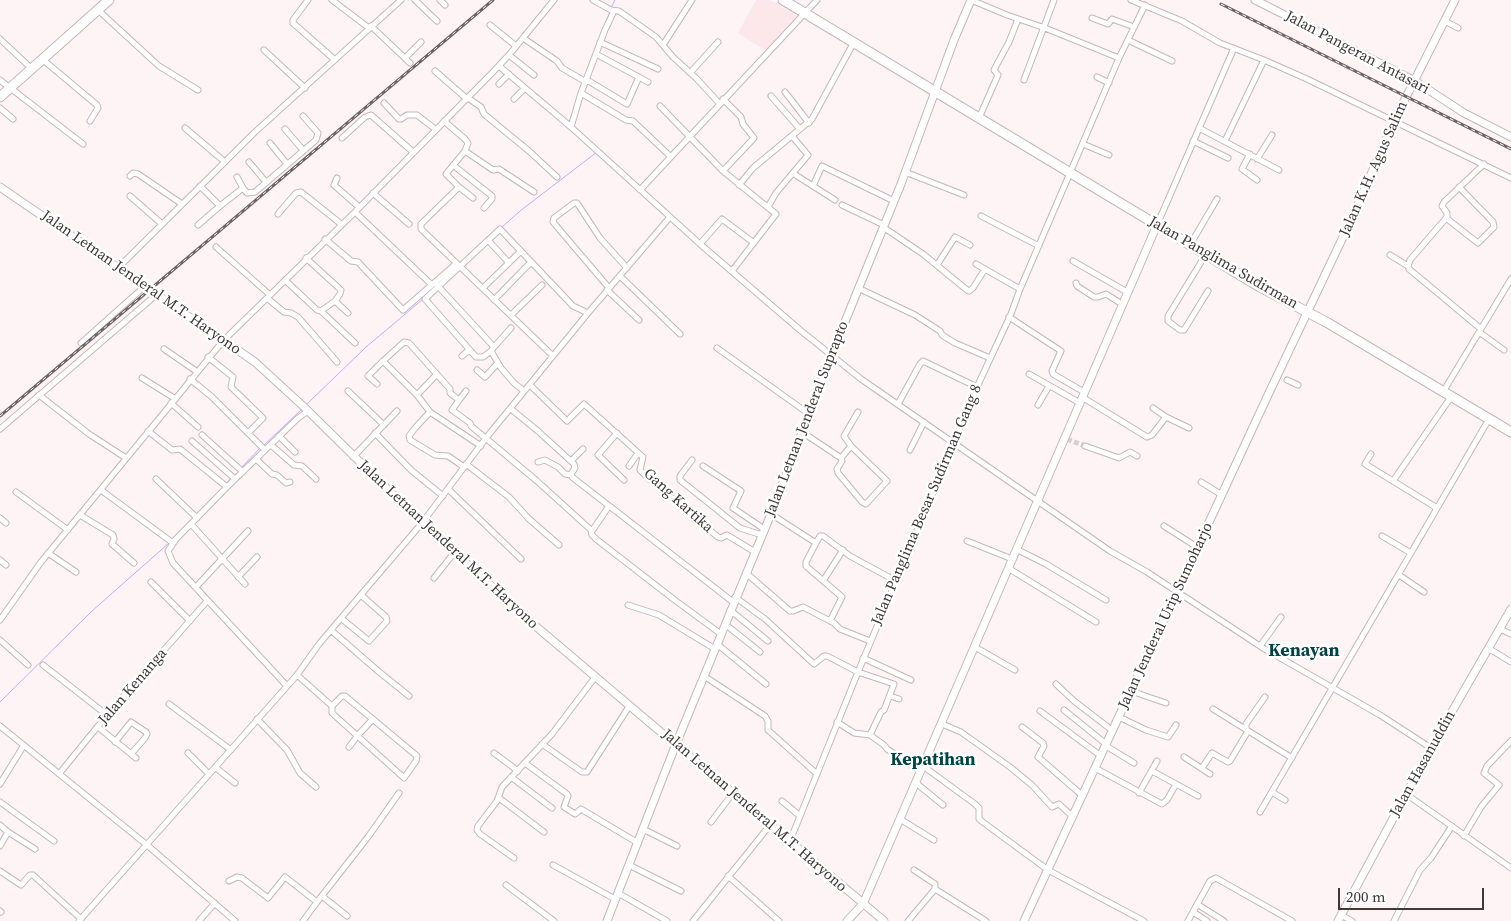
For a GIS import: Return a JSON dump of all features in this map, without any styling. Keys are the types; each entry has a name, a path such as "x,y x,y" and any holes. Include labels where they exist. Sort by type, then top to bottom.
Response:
{"highway":[{"path":"0,97 109,0"},
{"name":"Jalan Panglima Sudirman","path":"782,0 1260,287 1308,312 1511,432"}],"main road":[{"name":"Jalan Letnan Jenderal Suprapto","path":"607,921 734,600 771,514 971,0"},
{"name":"Jalan Pangeran Antasari","path":"1255,0 1415,81 1464,114 1511,137"},
{"name":"Jalan K.H. Agus Salim","path":"1308,312 1353,216 1394,121 1455,0"},
{"name":"Jalan Letnan Jenderal M.T. Haryono","path":"0,187 255,362 306,409 353,458 422,523 539,629 884,921"},
{"path":"847,921 863,904 975,648 1016,549 1066,439 1082,397 1157,225"},
{"name":"Jalan Jenderal Urip Sumoharjo","path":"1024,921 1308,312"},
{"name":"Jalan Hasanuddin","path":"1339,918 1430,748 1511,609"}],"street":[{"path":"308,0 293,20 293,23 335,60"},
{"path":"332,0 370,27 410,63"},
{"path":"118,268 225,162 401,0"},
{"path":"416,0 437,21"},
{"path":"440,0 445,5"},
{"path":"0,620 48,554 208,357 468,98 509,55 554,0"},
{"path":"593,0 611,10 619,11 663,44 672,57 741,117 754,137 752,142 723,172"},
{"path":"663,44 692,0"},
{"path":"640,190 817,0"},
{"path":"971,0 1120,58"},
{"path":"1024,80 1054,0"},
{"path":"1131,0 1182,21 1206,36 1264,60 1511,178"},
{"name":"Jalan Panglima Besar Sudirman Gang 8","path":"790,841 863,658 976,387 1009,317 1070,172 1145,5"},
{"path":"98,10 159,66 198,90"},
{"path":"572,126 585,81 611,10"},
{"path":"1092,18 1108,24 1112,19 1134,27"},
{"path":"979,118 998,75 995,68 1009,42 1018,19"},
{"path":"1445,21 1458,28"},
{"path":"490,25 516,46"},
{"path":"523,38 557,61 562,68 627,104 638,77"},
{"path":"0,39 32,68"},
{"path":"1128,40 1172,61"},
{"path":"405,58 421,42"},
{"path":"600,42 658,69"},
{"path":"690,73 718,42"},
{"path":"739,185 753,168 809,123 854,42"},
{"path":"1157,225 1234,48"},
{"path":"264,50 305,88"},
{"path":"596,54 648,82"},
{"path":"509,55 534,75"},
{"path":"42,59 98,105 90,121"},
{"path":"1225,141 1264,60"},
{"path":"499,66 572,126 594,149 700,244 831,356 1037,502 1110,551 1177,591 1260,646 1380,715 1430,748"},
{"path":"435,71 481,107 484,114 557,177"},
{"path":"499,84 509,74"},
{"path":"1097,77 1109,83"},
{"path":"0,80 84,144"},
{"path":"514,99 525,88"},
{"path":"785,92 809,123"},
{"path":"581,93 626,120 633,121 670,156"},
{"path":"771,96 800,129"},
{"path":"384,103 399,119 408,115 420,116 435,129"},
{"path":"660,106 723,172 776,215 732,271"},
{"path":"0,108 13,119"},
{"path":"342,138 365,117 371,115 413,152"},
{"path":"237,177 247,193 252,193 316,140 318,135 303,116"},
{"path":"444,121 467,141 468,146 446,174 473,198"},
{"path":"185,128 225,162"},
{"path":"1199,128 1279,170"},
{"path":"285,129 304,150"},
{"path":"1258,159 1272,135"},
{"path":"768,207 808,154 792,136"},
{"path":"1193,141 1228,158"},
{"path":"270,143 287,164"},
{"path":"1083,144 1109,154"},
{"path":"465,151 493,170 499,168 534,192"},
{"path":"1250,154 1242,169 1258,180"},
{"path":"249,162 266,182"},
{"path":"1408,266 1410,260 1446,218 1448,214 1443,204 1484,164"},
{"path":"452,165 492,196 492,199 484,208"},
{"path":"813,186 822,166 894,201"},
{"path":"905,172 964,195"},
{"path":"130,176 133,173 138,174 182,204"},
{"path":"794,174 835,200"},
{"path":"337,178 334,184 359,207"},
{"path":"200,186 220,206"},
{"path":"459,186 420,226 494,300 554,356"},
{"path":"198,225 243,188"},
{"path":"1446,218 1478,243 1494,227 1493,222 1459,188"},
{"path":"278,214 296,193 302,192 341,224"},
{"path":"373,193 409,224"},
{"path":"130,196 162,224"},
{"path":"1190,245 1216,199"},
{"path":"627,268 600,238 577,203 574,203 554,218 553,222 608,289 639,320"},
{"path":"842,205 884,226 969,291 985,269"},
{"path":"355,212 436,285 493,349 498,363 508,377 524,391"},
{"path":"981,216 1040,246"},
{"path":"0,871 21,885 30,875 33,875 80,920 297,675 422,523 524,391 670,217"},
{"path":"700,244 722,219 754,243"},
{"path":"325,239 352,262 357,262 402,310 436,285 500,229 573,306 588,314"},
{"path":"937,265 954,237 970,245"},
{"path":"488,240 508,263"},
{"path":"216,247 284,312 298,317 338,362"},
{"path":"483,288 521,251"},
{"path":"1206,254 1168,316 1168,321 1180,330 1184,330 1208,291"},
{"path":"1390,255 1408,266 1504,350"},
{"path":"306,258 341,290 335,301 321,311"},
{"path":"1073,261 1127,292"},
{"path":"494,300 531,262"},
{"path":"976,264 1020,289"},
{"path":"620,276 680,334"},
{"path":"1393,482 1447,394 1480,330 1511,279"},
{"path":"285,280 355,343"},
{"path":"1076,283 1077,286 1094,297 1106,294 1122,304"},
{"path":"436,285 425,299 478,358 483,357 493,349 511,328"},
{"path":"510,315 542,285"},
{"path":"81,342 145,286"},
{"path":"858,288 915,316 940,331 942,335 954,343 990,358"},
{"path":"0,429 157,294"},
{"path":"335,301 348,313"},
{"path":"1009,317 1061,351 1052,371 1053,374 1082,397 1147,437 1152,435 1166,417"},
{"path":"377,384 368,376 406,342 450,389 450,393 459,400"},
{"path":"717,348 809,414"},
{"path":"164,349 196,372"},
{"path":"462,356 469,350"},
{"path":"208,357 233,378 231,386 263,418 248,433"},
{"path":"383,361 417,395 430,412 481,446"},
{"path":"898,404 920,364 924,361 976,387"},
{"path":"477,370 485,377 498,363"},
{"path":"417,395 437,374"},
{"path":"1029,374 1049,386 1082,397"},
{"path":"142,378 173,401 198,427"},
{"path":"190,379 212,397 263,448"},
{"path":"1287,380 1298,385"},
{"name":"Gang Kartika","path":"530,385 567,421 584,404 643,457 640,470 718,537 721,538 727,535 755,552"},
{"path":"1038,405 1049,386"},
{"path":"348,391 384,425"},
{"path":"466,391 452,410 470,423 471,426 592,531 592,535 596,539 676,602 721,634"},
{"path":"39,395 89,434 126,458"},
{"path":"1153,408 1166,417 1190,428"},
{"path":"286,686 173,563 168,551 171,541 197,518 233,476 256,459 263,448 270,445 306,409"},
{"path":"511,409 540,432 571,461 575,468 571,475"},
{"path":"353,458 397,410"},
{"path":"430,412 415,428 410,436 410,440 435,455 448,456 509,497 528,518 558,545"},
{"path":"851,446 841,458 842,461 837,469 838,473 863,503 866,504 887,481 851,446 844,435 858,412"},
{"path":"458,430 465,419"},
{"path":"1260,812 1489,419"},
{"path":"910,450 924,422"},
{"path":"148,431 172,450 180,448 225,485"},
{"path":"802,432 841,458"},
{"path":"375,433 411,470 443,496"},
{"path":"617,433 598,455 624,480"},
{"path":"202,435 240,469"},
{"path":"279,436 295,452"},
{"path":"192,441 233,476"},
{"path":"270,445 294,465 302,466 316,478"},
{"path":"1085,446 1119,458 1130,452 1137,456"},
{"path":"571,461 582,449"},
{"path":"629,466 638,453"},
{"path":"1371,454 1365,464 1437,508"},
{"path":"256,459 272,474 277,475 286,483 290,482"},
{"path":"538,462 544,460 558,467 565,474 571,475 734,600 765,619 814,664 826,656 858,672 894,684 884,710 881,712 870,735"},
{"path":"692,460 680,476 680,480 740,528 763,532"},
{"path":"702,466 741,491 733,508 763,532"},
{"path":"156,480 197,518"},
{"path":"1202,482 1222,495"},
{"path":"448,489 521,559"},
{"path":"101,490 171,541"},
{"path":"16,492 68,530"},
{"path":"592,531 610,506"},
{"path":"80,514 113,535 112,544 134,563"},
{"path":"771,514 816,543"},
{"path":"0,518 6,523"},
{"path":"191,524 245,584"},
{"path":"1164,526 1197,547"},
{"path":"196,587 248,531"},
{"path":"830,621 842,597 805,564 822,535 843,550 896,581"},
{"path":"1382,536 1411,553"},
{"path":"967,541 1012,559"},
{"path":"1016,549 1046,564 1106,600"},
{"path":"823,581 843,550"},
{"path":"434,578 454,553"},
{"path":"48,554 76,572"},
{"path":"238,577 257,557"},
{"path":"0,560 6,565"},
{"path":"1008,568 1096,622"},
{"path":"746,573 790,611 793,612 803,607 843,630 870,641"},
{"path":"1399,575 1424,592"},
{"path":"151,582 190,620"},
{"path":"342,619 368,641 387,622 387,618 361,595"},
{"name":"Jalan Kenanga","path":"59,774 207,601"},
{"path":"628,604 659,615 716,646 766,684"},
{"path":"730,610 768,641"},
{"path":"1260,646 1281,617"},
{"path":"725,624 760,652"},
{"path":"1500,628 1511,634"},
{"path":"332,631 378,672 409,696"},
{"path":"0,640 28,665"},
{"path":"975,648 1015,670"},
{"path":"1488,648 1511,662"},
{"path":"863,658 911,680"},
{"path":"43,665 108,715"},
{"path":"297,675 332,706"},
{"path":"514,858 477,830 499,798 500,790 542,744 596,676"},
{"path":"704,676 765,716 768,721 768,730 817,774"},
{"path":"1056,684 1074,701 1113,731"},
{"path":"1131,690 1166,703"},
{"path":"343,695 417,756 404,778 332,713 332,706 343,695"},
{"path":"890,696 899,699"},
{"path":"1202,768 1212,753 1230,762 1247,730 1246,724 1265,698"},
{"path":"169,704 231,750"},
{"path":"542,744 582,772 587,772 630,705"},
{"path":"1213,709 1292,758"},
{"path":"1064,710 1106,745 1134,763"},
{"path":"1040,711 1101,756"},
{"path":"1119,717 1146,730 1168,737 1176,725"},
{"path":"257,719 284,746 300,773 316,788"},
{"path":"349,748 373,719"},
{"path":"98,728 115,742 134,756 147,734 131,722 115,742"},
{"path":"837,722 854,733 870,735 887,749 922,769 975,804 979,808 980,819 984,823 1048,870 1144,921"},
{"path":"942,724 961,732 1032,785 1052,807 1059,804 1073,817"},
{"path":"0,726 148,845 235,921"},
{"path":"1022,727 1043,743 1044,746 1037,755 1038,757 1083,796"},
{"path":"1464,836 1481,807 1498,785 1484,773 1487,766 1511,741"},
{"path":"0,784 24,745"},
{"path":"494,753 518,771"},
{"path":"188,754 210,774"},
{"path":"1184,758 1210,774"},
{"path":"1139,792 1157,761"},
{"path":"525,763 567,794 564,806 575,814 581,809 638,843"},
{"path":"216,767 235,783"},
{"path":"1095,768 1162,804 1167,800 1176,784"},
{"path":"1152,771 1198,796"},
{"path":"511,777 552,808"},
{"path":"916,783 943,804"},
{"path":"1272,792 1285,800"},
{"path":"303,921 368,837 399,793"},
{"path":"712,822 733,793"},
{"path":"1406,794 1511,868"},
{"path":"499,798 544,832"},
{"path":"782,801 800,816"},
{"path":"0,802 54,841"},
{"path":"900,819 934,840"},
{"path":"0,825 36,849"},
{"path":"693,921 770,825"},
{"path":"1394,921 1420,870 1431,858 1452,826"},
{"path":"643,829 677,846"},
{"path":"0,846 8,832"},
{"path":"553,865 667,921"},
{"path":"629,865 681,891"},
{"path":"914,870 935,884 935,888 986,921"},
{"path":"728,876 779,921"},
{"path":"229,881 237,877 242,878 268,898 286,877 317,902"},
{"path":"1188,921 1210,881 1216,878 1292,921"},
{"path":"506,885 554,921"},
{"path":"908,921 935,888"},
{"path":"322,896 346,916"},
{"path":"199,921 215,903"},
{"path":"1197,904 1224,921"},
{"path":"1193,912 1207,921"},
{"path":"1339,918 1352,921"}],"shaded area":[{"path":"756,0 770,0 799,17 768,52 738,33"}],"waterway":[{"path":"611,8 615,0"},
{"path":"590,62 610,12"},
{"path":"569,123 578,96"},
{"path":"502,227 597,152"},
{"path":"306,405 365,348 423,299"},
{"path":"264,445 301,410"},
{"path":"241,468 261,447"},
{"path":"226,484 231,478"},
{"path":"196,515 223,487"},
{"path":"0,702 92,611 169,543"}],"tunnel":[{"path":"1067,439 1085,446"}],"railway":[{"path":"0,416 493,0"},
{"path":"1221,4 1511,149"}],"district":[{"name":"Kenayan","path":"1304,651"},
{"name":"Kepatihan","path":"933,760"}]}
